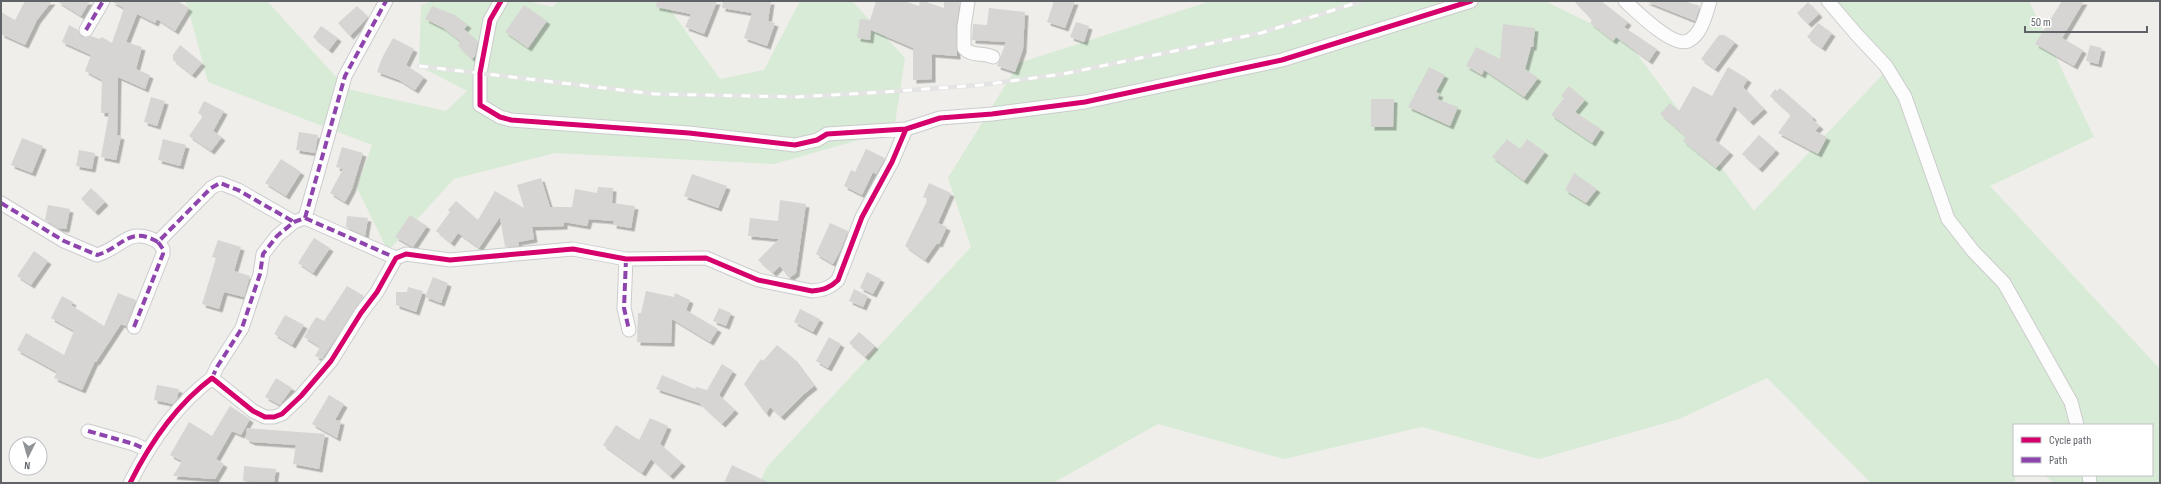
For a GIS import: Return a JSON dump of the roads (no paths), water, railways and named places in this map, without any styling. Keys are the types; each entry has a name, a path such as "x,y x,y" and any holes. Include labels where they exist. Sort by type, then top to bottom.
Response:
{"street":[{"path":"86,30 103,1"},
{"path":"130,483 147,450 179,407 196,390 212,378 217,367 242,328 260,274 263,254 272,241 299,220 345,76 386,1"},
{"path":"501,1 490,20 480,73 480,105 500,117 511,120 689,132 795,144 818,140 827,134 906,129 940,118 992,114 1085,102 1282,60 1471,1"},
{"path":"968,1 964,27 964,48 972,54 985,53 993,57"},
{"path":"1625,1 1662,32 1683,42 1688,41 1695,36 1704,22 1710,1"},
{"path":"1828,1 1886,66 1905,97 1948,220 1973,251 2004,283 2071,402 2078,424"},
{"path":"212,378 253,411 265,417 274,417 282,414 301,396 331,361 361,313 377,292 396,258 406,254 450,260 574,249 626,260 706,258 758,280 812,291 830,287 838,280 862,217 892,162 906,129"},
{"path":"158,242 212,188 220,184 238,190 299,220 396,258"},
{"path":"1,203 64,241 97,255 133,235 152,239 158,242 163,249 163,254 134,327"},
{"path":"626,260 624,302 630,330"},
{"path":"88,431 127,442 147,450"}],"railway":[{"path":"419,66 655,94 797,97 884,92 981,85 1063,74 1261,33 1362,1"}]}
